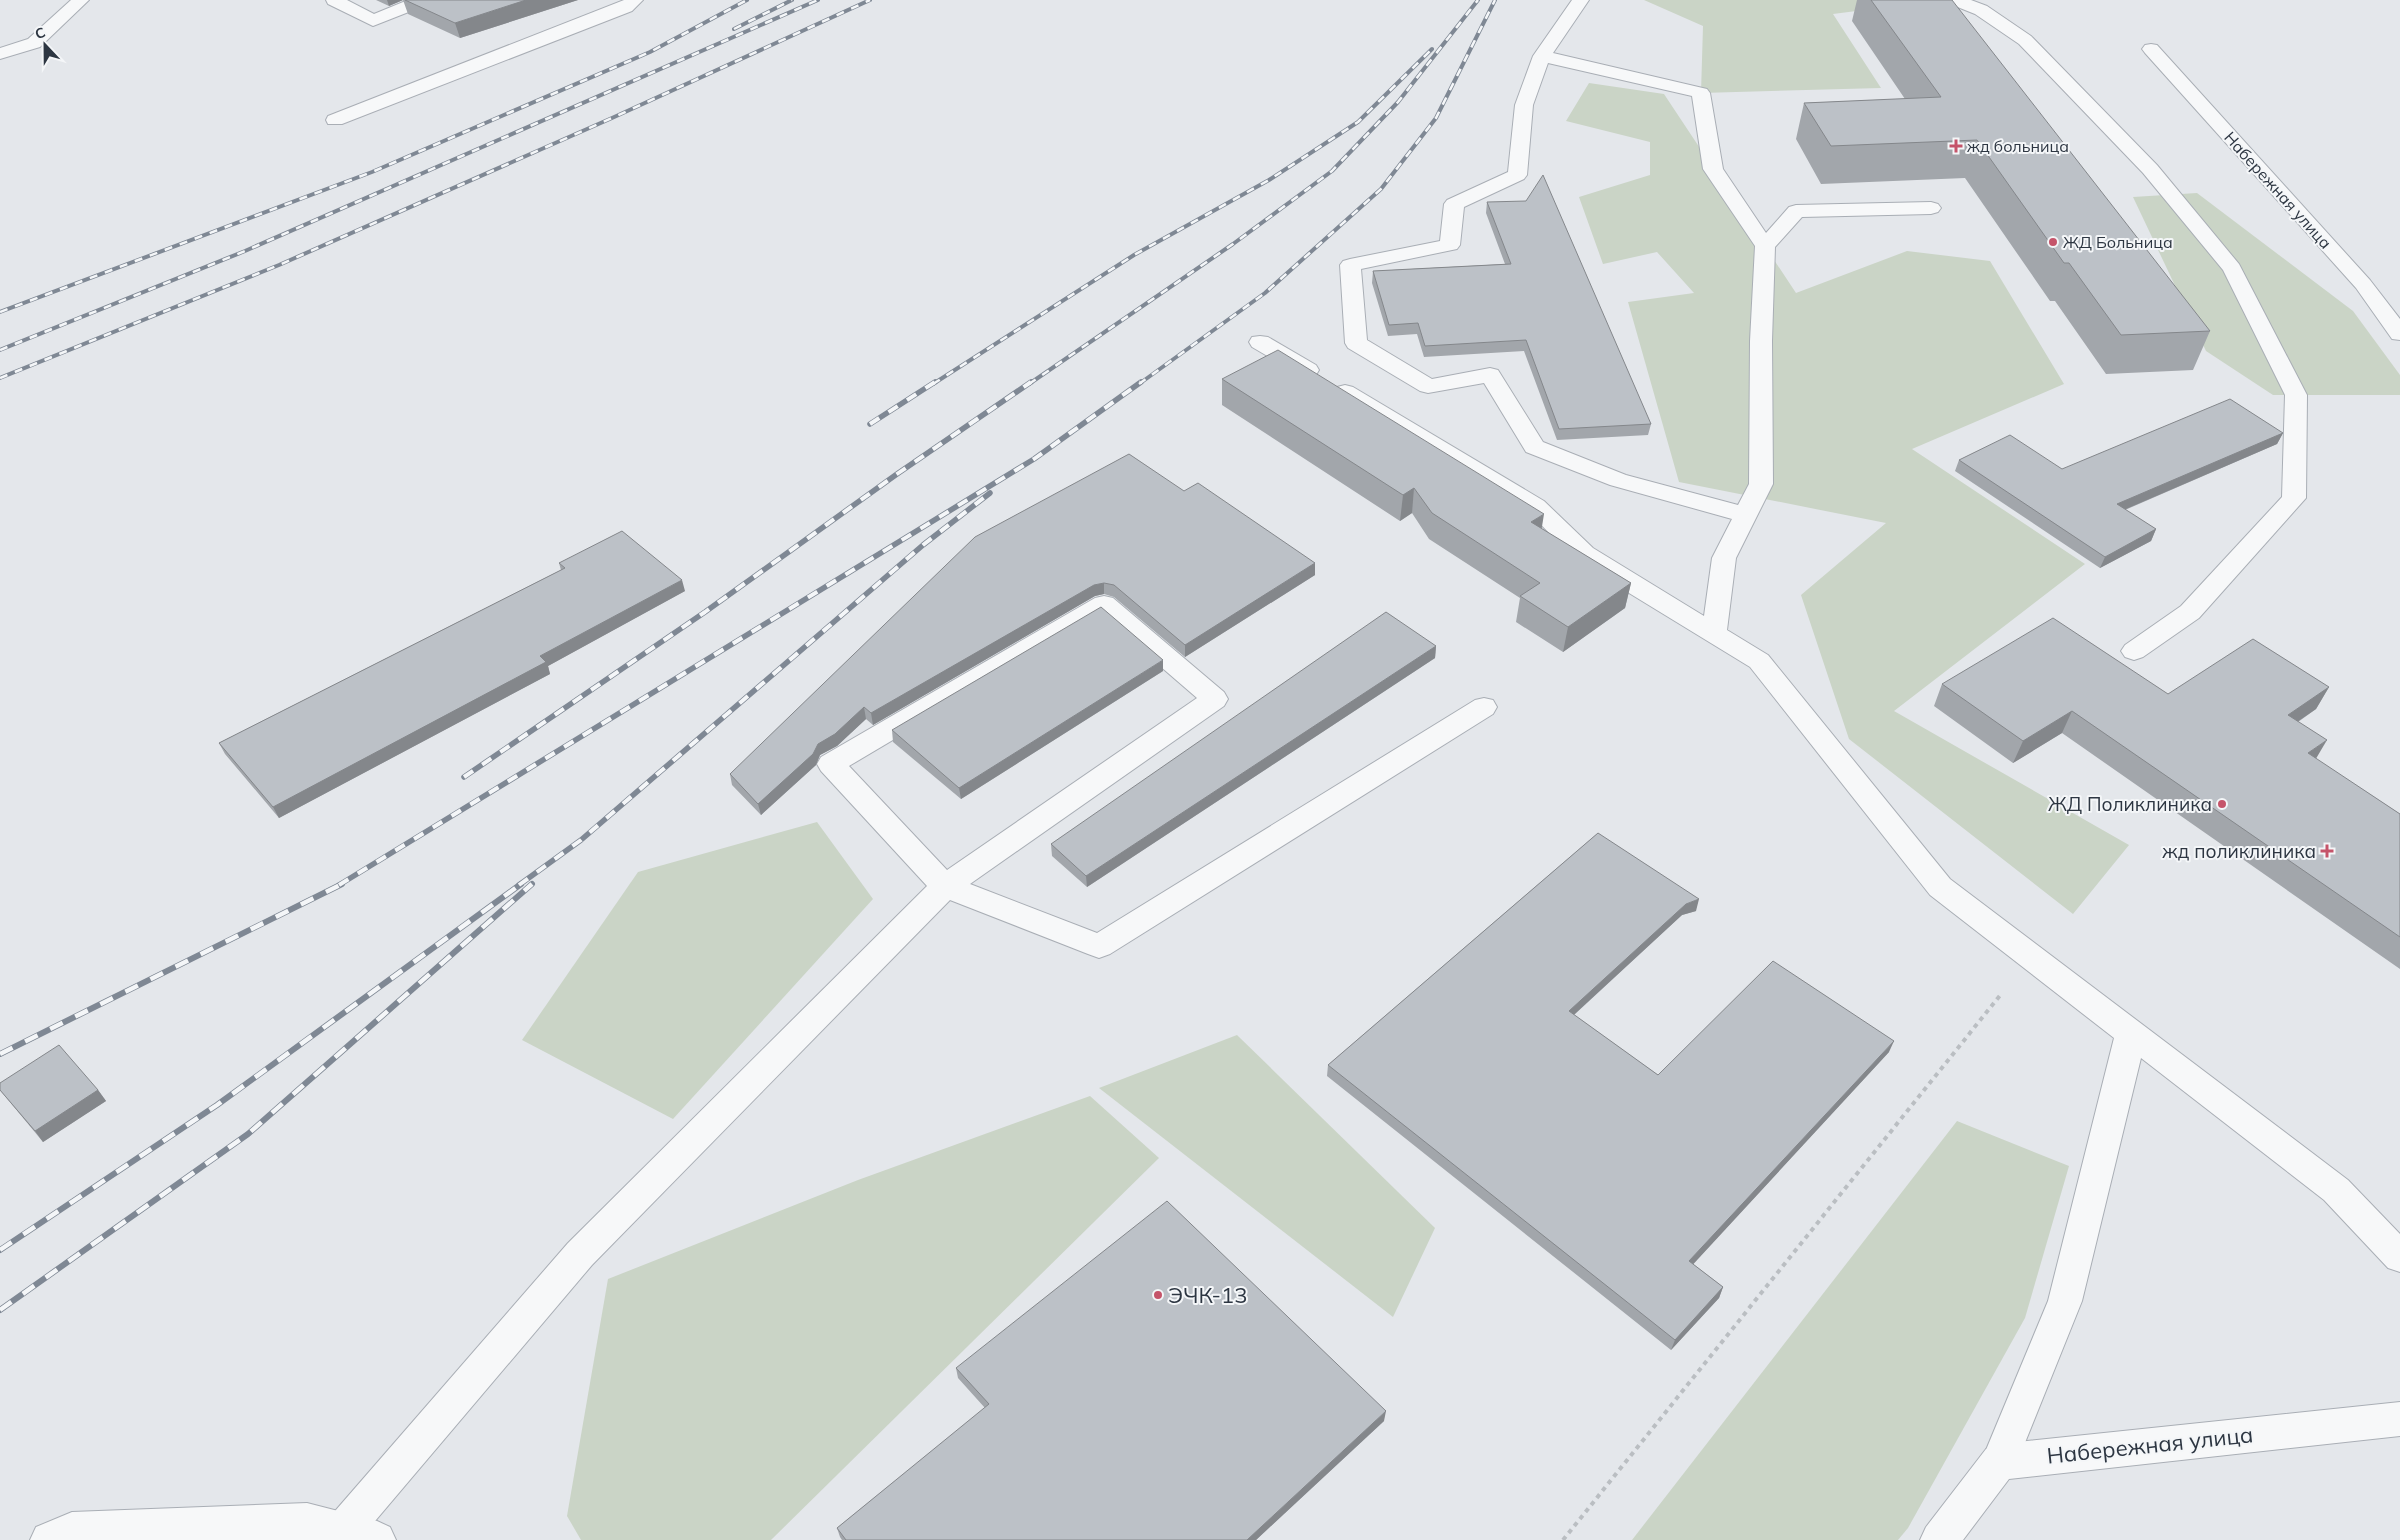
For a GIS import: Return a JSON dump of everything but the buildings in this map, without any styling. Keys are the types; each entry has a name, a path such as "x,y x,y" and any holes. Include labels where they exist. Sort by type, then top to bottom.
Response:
{"street":[{"path":"0,54 34,43 81,0"},
{"path":"334,0 373,21 423,0"},
{"path":"335,120 626,7 634,0"},
{"path":"1581,0 1542,56 1524,105 1517,176 1454,204 1450,245 1350,265 1356,343 1428,386 1490,375 1534,447 1618,480 1746,515"},
{"path":"1956,0 1980,10 2024,40 2150,169 2232,268 2296,396 2294,498 2190,612 2134,651"},
{"name":"Набережная улица","path":"2151,49 2363,284 2400,334"},
{"path":"1542,56 1701,93 1713,169 1765,246 1761,341 1762,484 1724,558 1714,634"},
{"path":"1765,246 1796,211 1932,208"},
{"path":"1260,342 1536,506 1584,554 1758,661 1940,887 2336,1190 2400,1257"},
{"path":"342,1531 580,1254 945,886 1215,699 1104,604 831,764 945,886 1099,946 1484,707"},
{"path":"1939,1540 1999,1462 2065,1301 2131,1033"},
{"name":"Набережная улица","path":"1999,1462 2400,1419"},
{"path":"49,1540 72,1531 307,1522 377,1540"}],"path":[{"path":"1563,1540 2031,957"}],"green space":[{"path":"1644,0 1934,1 1833,14 1881,88 1701,93 1703,26"},
{"path":"1589,83 1664,94 1796,293 1907,251 1990,261 2064,384 1912,449 2085,564 1894,711 2129,845 2073,914 1849,739 1801,595 1886,523 1679,482 1628,302 1694,293 1657,252 1603,264 1579,197 1650,175 1650,142 1566,121"},
{"path":"2197,193 2353,311 2400,375 2400,395 2273,395 2206,351 2133,197"},
{"path":"817,822 873,899 673,1119 522,1040 638,872"},
{"path":"1237,1035 1435,1228 1393,1317 1099,1088"},
{"path":"1090,1096 1159,1158 771,1540 581,1540 567,1516 608,1279 858,1180"},
{"path":"1957,1121 2069,1166 2025,1318 1908,1528 1898,1540 1632,1540"}],"railway":[{"path":"0,312 372,172 650,52 747,0"},
{"path":"734,29 792,0"},
{"path":"0,350 245,251 818,0"},
{"path":"0,378 279,265 612,118 870,0"},
{"path":"1029,384 1233,244 1332,171 1398,102 1478,0"},
{"path":"1139,384 1265,293 1381,189 1436,118 1495,0"},
{"path":"933,384 1134,255 1269,180 1358,122 1432,49"},
{"path":"870,424 935,382"},
{"path":"464,777 705,612 897,474 1031,382"},
{"path":"339,885 1034,459 1141,382"},
{"path":"519,885 581,840 923,545 990,493"},
{"path":"0,1054 342,884"},
{"path":"0,1250 217,1105 521,884"},
{"path":"0,1310 248,1134 532,884"}],"place":[{"name":"жд больница","path":"1956,146"},
{"name":"ЖД Больница","path":"2053,242"},
{"name":"ЖД Поликлиника","path":"2222,804"},
{"name":"жд поликлиника","path":"2327,851"},
{"name":"ЭЧК-13","path":"1158,1295"}]}
